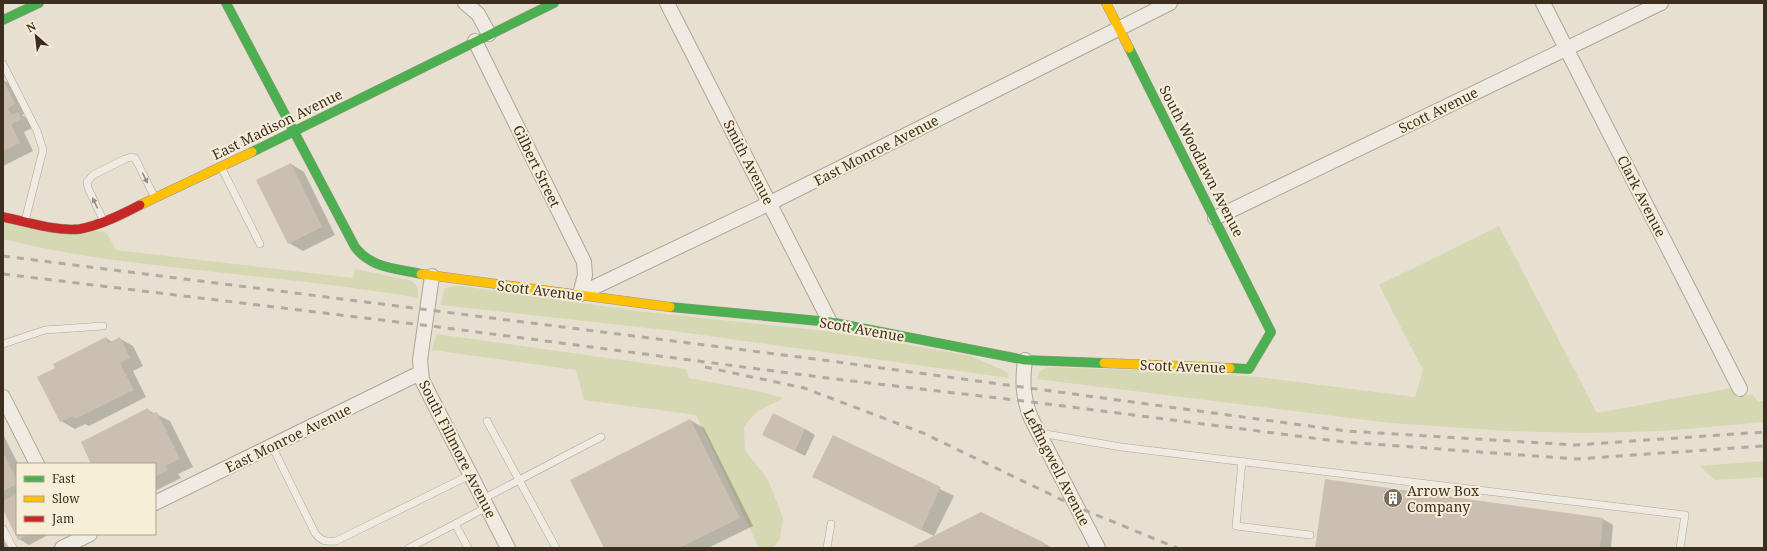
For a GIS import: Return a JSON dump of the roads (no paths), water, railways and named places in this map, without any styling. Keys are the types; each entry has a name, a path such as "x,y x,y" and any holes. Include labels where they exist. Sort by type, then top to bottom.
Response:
{"street":[{"path":"3,20 39,3"},
{"path":"226,3 355,247 362,256 372,263 432,276"},
{"path":"464,3 477,8 489,34"},
{"name":"East Madison Avenue","path":"3,217 63,229 79,229 105,222 294,132 554,3"},
{"name":"Smith Avenue","path":"667,3 830,322"},
{"name":"South Woodlawn Avenue","path":"1106,3 1157,102 1271,332"},
{"name":"East Monroe Avenue","path":"580,294 770,203 1170,3"},
{"name":"Clark Avenue","path":"1543,3 1740,389"},
{"name":"Scott Avenue","path":"1215,218 1661,3"},
{"name":"Gilbert Street","path":"475,41 584,262 585,276 580,294"},
{"name":"Scott Avenue","path":"432,276 580,294 666,307 830,322 1025,360 1249,369 1271,332"},
{"name":"South Fillmore Avenue","path":"432,276 420,373 424,387 508,548"},
{"name":"Leffingwell Avenue","path":"1025,360 1023,374 1024,401 1038,433 1098,548"},
{"name":"East Monroe Avenue","path":"156,503 420,373"},
{"path":"3,397 36,463"},
{"path":"62,548 88,535"}],"lane":[{"path":"3,64 38,131 43,150 32,199 25,221"},
{"path":"105,222 88,188 87,182 94,175 119,162 131,157 135,158 155,198"},
{"path":"221,167 260,244"},
{"path":"3,344 45,330 103,326"},
{"path":"487,421 556,548"},
{"path":"1038,433 1121,446 1685,515 1680,548"},
{"path":"409,548 455,524 520,480 601,437"},
{"path":"272,446 315,533 320,539 326,542 336,540 470,475"},
{"path":"1242,461 1236,526 1310,535"},
{"path":"455,524 468,548"},
{"path":"827,548 831,524"},
{"path":"3,529 13,548"}],"railway":[{"path":"3,256 823,360 1346,431 1575,445 1764,432"},
{"path":"3,274 439,327 827,378 1024,401 1344,442 1576,459 1764,446"},
{"path":"705,367 804,388 923,433 1077,507 1177,548"}],"place":[{"name":"Arrow Box Company","path":"1393,498"}]}
